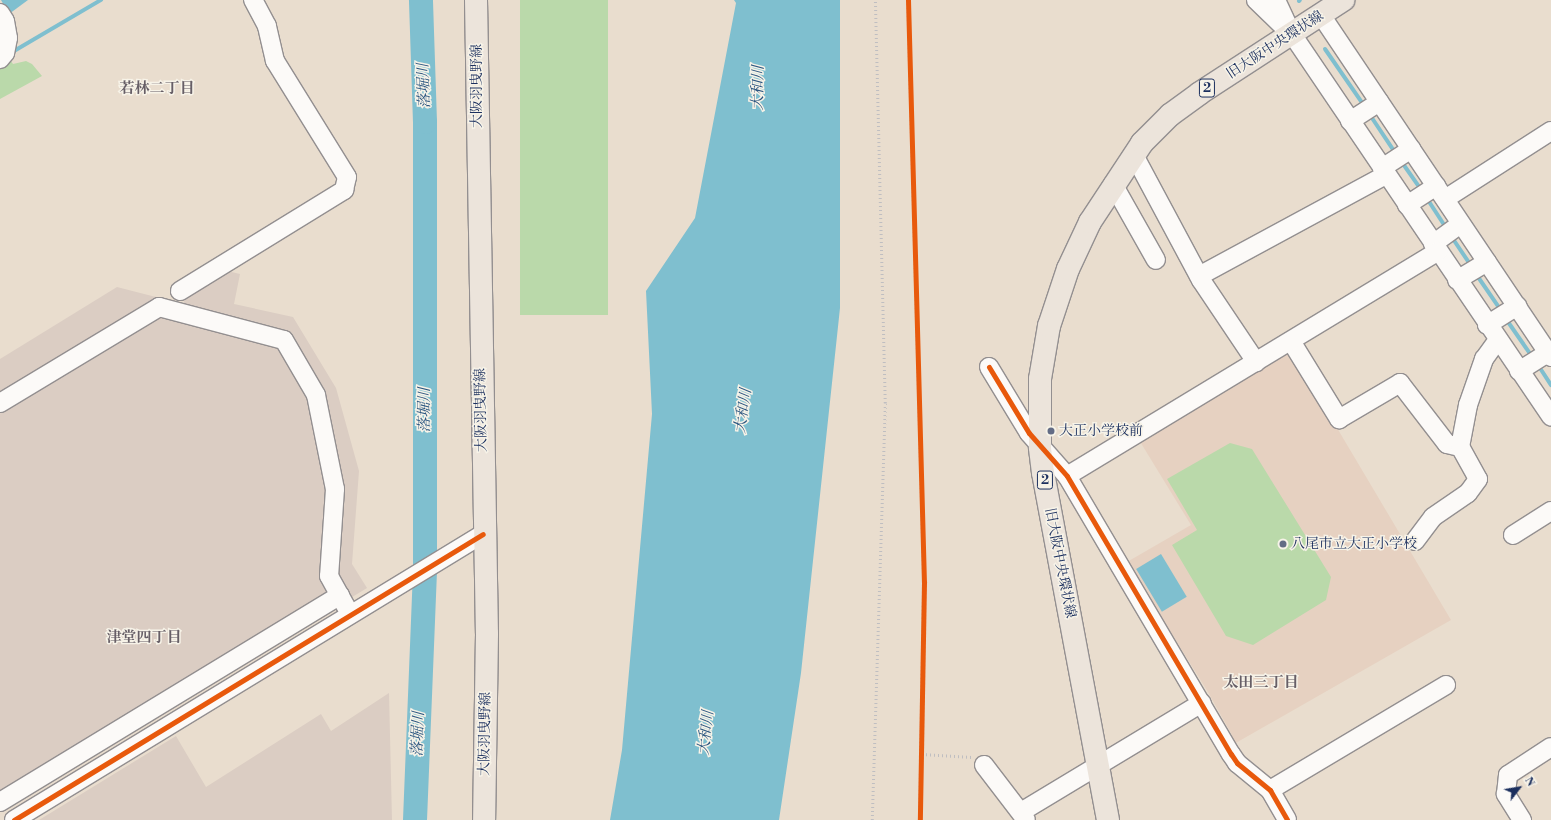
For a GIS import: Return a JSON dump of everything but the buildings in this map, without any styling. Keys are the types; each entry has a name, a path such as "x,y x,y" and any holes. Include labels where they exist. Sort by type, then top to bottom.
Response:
{"main road":[{"name":"大阪羽曳野線","path":"476,0 483,534 487,634 484,820"},
{"name":"旧大阪中央環状線","path":"1108,820 1040,447 1040,379 1049,326 1068,269 1090,222 1113,184 1134,155 1170,116 1200,93 1343,0"}],"street":[{"path":"180,291 344,190 347,177 275,61 267,26 254,0"},
{"path":"1256,0 1292,34 1356,117 1387,168 1413,201 1438,244 1463,277 1492,322 1498,340 1524,368 1550,415"},
{"path":"1276,0 1292,34"},
{"path":"0,13 5,20 8,38 5,53 0,59"},
{"path":"1321,15 1550,355 1524,368"},
{"path":"1356,117 1379,102"},
{"path":"1413,201 1440,192 1551,130"},
{"path":"1199,276 1387,168 1411,149"},
{"path":"1134,155 1199,276 1256,362"},
{"path":"1113,184 1156,260"},
{"path":"1067,476 1292,341 1438,244 1461,224"},
{"path":"1463,277 1487,262"},
{"path":"1492,322 1517,306"},
{"path":"0,403 159,307 284,340 316,395 336,489 329,576 350,614"},
{"path":"1415,541 1433,517 1468,493 1478,479 1460,447 1468,404 1479,372 1484,359 1498,340"},
{"path":"1292,341 1339,419 1400,383 1447,444 1460,447"},
{"path":"989,367 1040,447 1058,463 1067,476 1237,763 1270,790 1288,820"},
{"path":"1513,535 1551,511"},
{"path":"14,820 483,534"},
{"path":"0,802 340,595"},
{"path":"1270,790 1446,685"},
{"path":"984,765 1023,816 1098,763 1202,703"},
{"path":"1522,820 1506,794 1508,775 1551,747"}],"path":[{"path":"872,820 885,403 875,0"},
{"path":"908,0 924,582 920,820"},
{"path":"922,754 970,757 979,760 984,765"}],"shaded area":[{"path":"223,270 240,274 234,304 293,317 336,388 359,471 352,564 367,588 0,811 0,359 117,287 183,304 187,294"},
{"name":"八尾市立大正小学校","path":"1289,347 1451,620 1234,744 1232,735 1208,692 1127,562 1191,525 1136,435"},
{"path":"389,693 392,820 39,820 176,736 206,787 321,714 331,731"}],"green space":[{"path":"520,0 608,0 608,315 520,315"},
{"path":"9,58 13,64 26,61 32,64 42,76 0,99 0,63"},
{"path":"1230,443 1252,449 1331,577 1326,600 1253,645 1226,636 1172,545 1197,530 1167,479"}],"water":[{"path":"1,0 28,0 9,14"},
{"name":"大和川","path":"734,0 840,0 840,308 801,673 779,820 610,820 622,750 652,414 646,291 695,218 736,3"},
{"path":"1161,554 1187,597 1162,612 1136,569"}],"waterway":[{"path":"14,51 101,0"},
{"name":"落堀川","path":"415,820 425,567 425,122 421,0"},
{"path":"1325,49 1365,107"},
{"path":"1370,115 1396,154"},
{"path":"1401,161 1421,190"},
{"path":"1426,197 1446,228"},
{"path":"1451,236 1472,267"},
{"path":"1476,274 1502,312"},
{"path":"1506,319 1533,358"},
{"path":"1538,365 1551,385"}],"cycle path":[{"path":"908,0 924,582 920,820"},
{"path":"989,367 1029,433 1067,476 1231,754 1237,763 1270,790 1287,820"},
{"path":"14,820 483,534"}],"place":[{"name":"大正小学校前","path":"1051,431"},
{"name":"八尾市立大正小学校","path":"1283,544"}],"district":[{"name":"若林二丁目","path":"157,89"},
{"name":"津堂四丁目","path":"144,638"},
{"name":"太田三丁目","path":"1261,683"}]}
